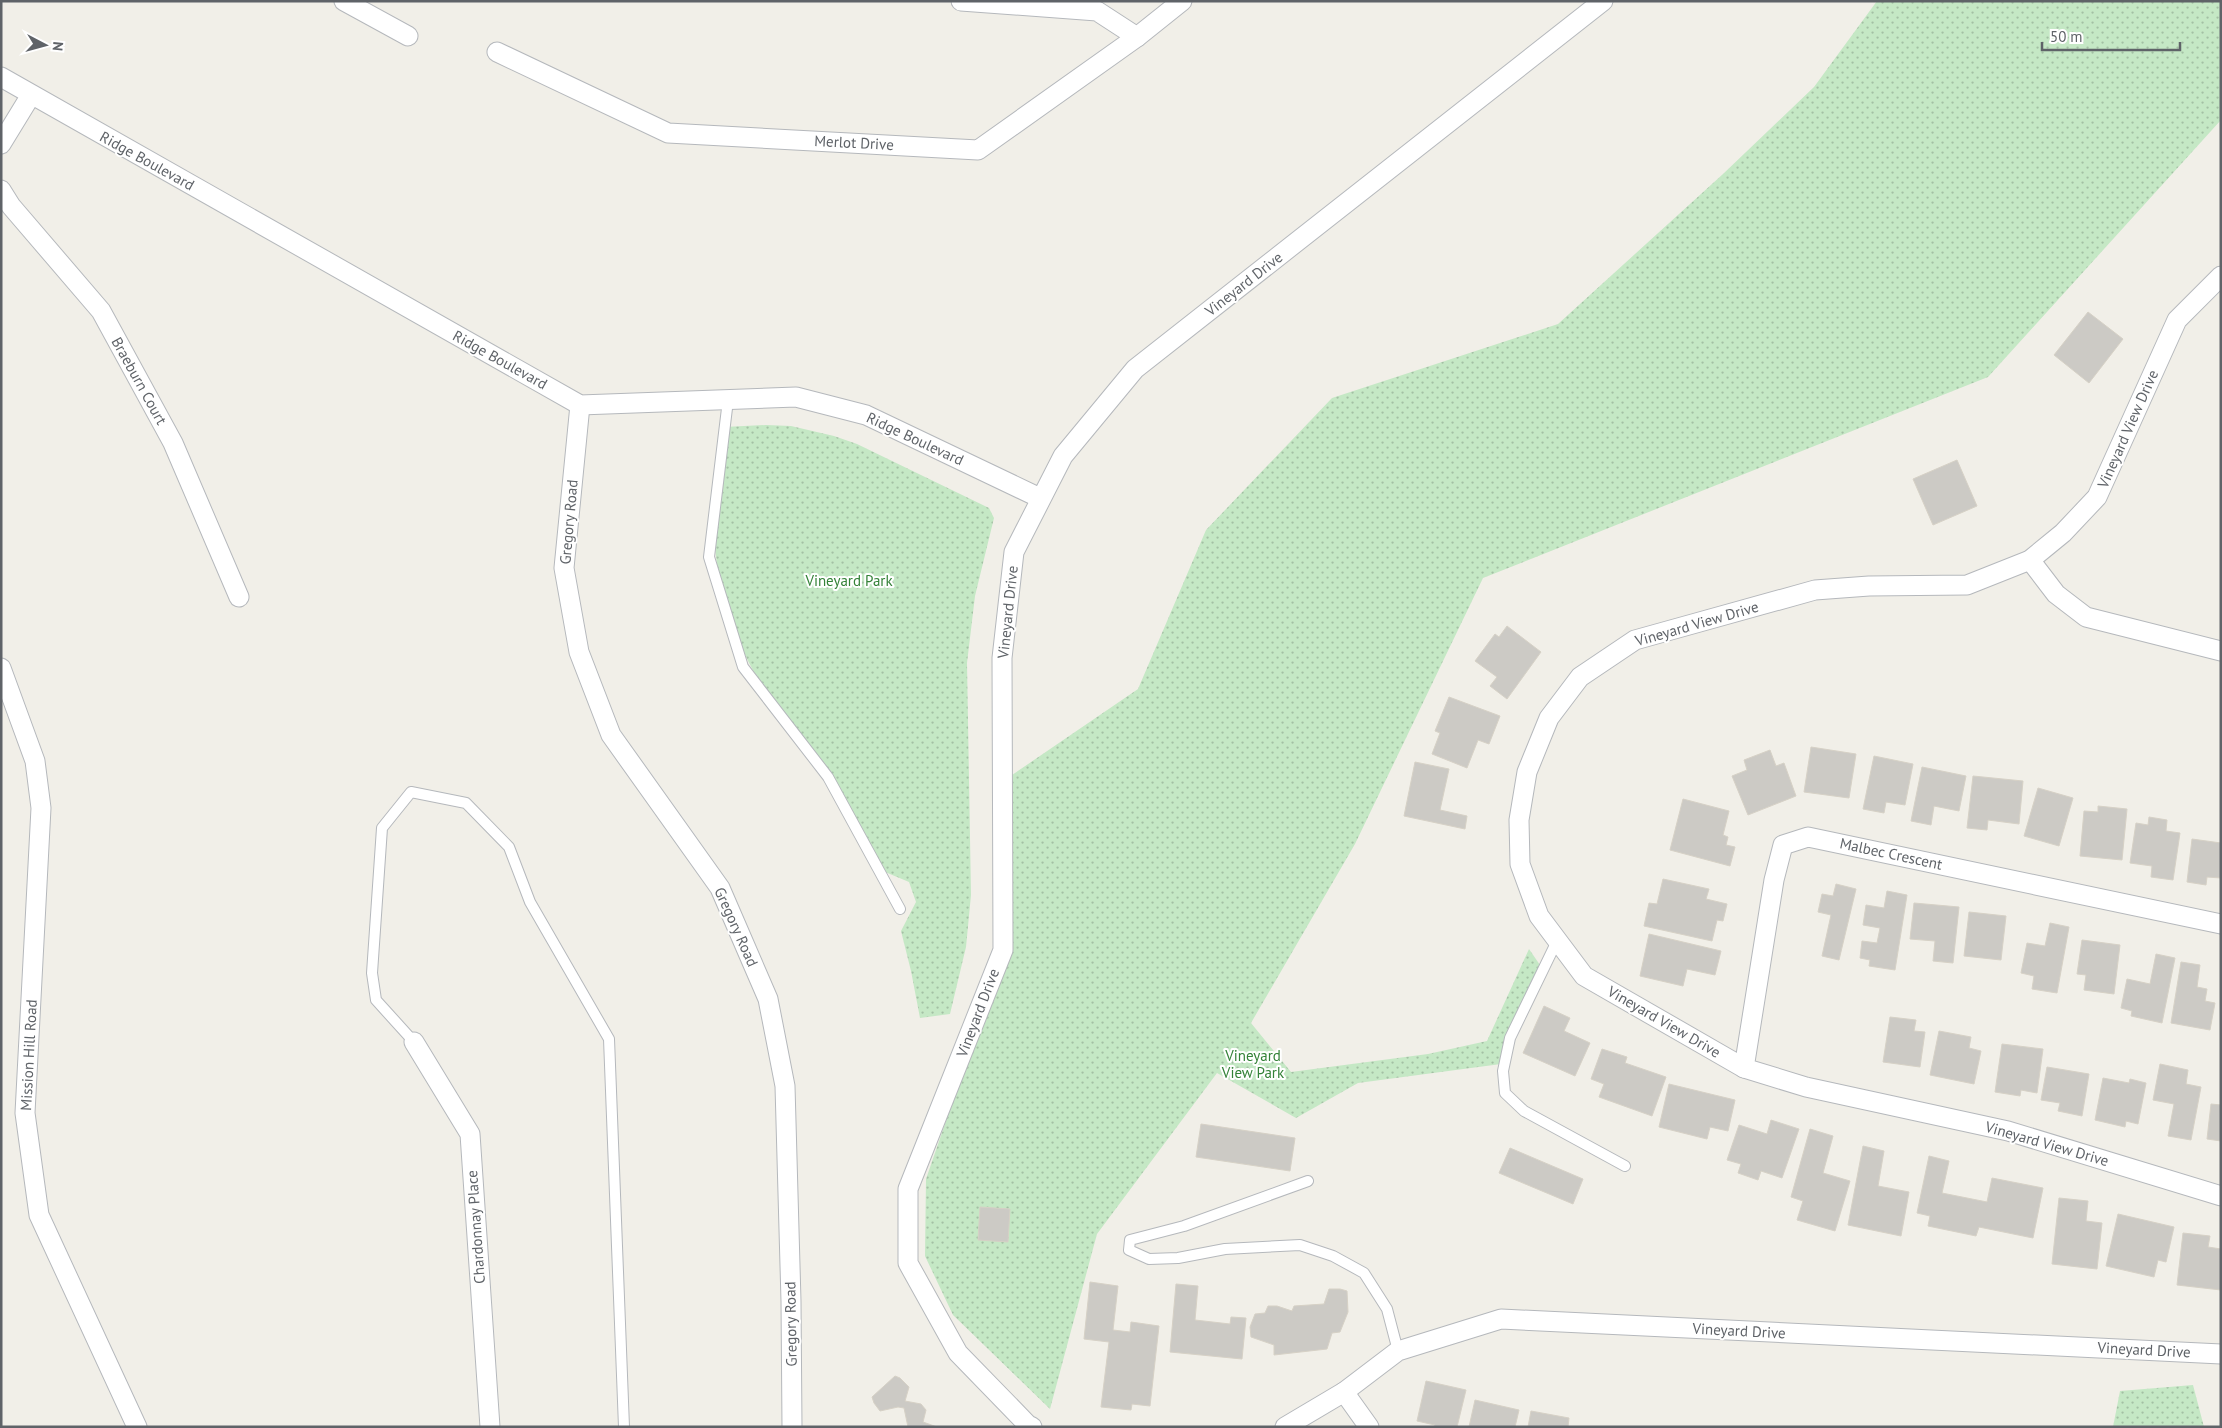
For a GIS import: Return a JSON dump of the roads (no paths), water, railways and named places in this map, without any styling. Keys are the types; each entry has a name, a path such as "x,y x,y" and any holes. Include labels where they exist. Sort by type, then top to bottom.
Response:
{"street":[{"path":"344,1 408,36"},
{"path":"961,1 1097,11 1137,37"},
{"name":"Merlot Drive","path":"497,52 668,133 978,150 1137,37 1182,1"},
{"name":"Vineyard Drive","path":"1032,1427 958,1353 908,1263 908,1189 1003,950 1002,658 1014,552 1063,456 1135,369 1603,1"},
{"name":"Ridge Boulevard","path":"1,77 580,405 796,397 866,415 1040,498"},
{"path":"1,144 31,95"},
{"name":"Braeburn Court","path":"1,190 11,206 101,311 173,443 239,597"},
{"name":"Vineyard View Drive","path":"2221,276 2177,320 2097,497 2063,533 2030,560 1967,585 1869,586 1815,590 1635,640 1580,677 1549,718 1527,772 1519,820 1520,864 1539,916 1584,976 1744,1068 1806,1087 2008,1131 2221,1196"},
{"name":"Gregory Road","path":"580,405 564,568 579,652 611,735 720,888 768,999 786,1086 792,1301 792,1427"},
{"path":"2030,560 2056,594 2086,617 2221,651"},
{"name":"Mission Hill Road","path":"1,668 35,761 41,808 25,1113 39,1215 137,1427"},
{"name":"Malbec Crescent","path":"1744,1068 1773,890 1783,845 1808,837 2221,924"},
{"name":"Chardonnay Place","path":"414,1042 470,1134 490,1427"},
{"name":"Vineyard Drive","path":"1285,1427 1344,1392 1398,1351 1501,1319 2221,1354"},
{"path":"1344,1392 1369,1427"}],"lane":[{"path":"728,400 709,557 743,667 828,777 900,909"},
{"path":"414,1042 376,1000 372,973 382,828 411,792 466,803 509,847 530,902 609,1039 624,1427"},
{"path":"1558,941 1510,1038 1503,1071 1504,1093 1524,1111 1625,1166"},
{"path":"1308,1180 1184,1226 1130,1240 1129,1250 1149,1259 1159,1259 1178,1258 1225,1250 1300,1245 1333,1256 1364,1273 1387,1308 1398,1351"}],"park label":[{"name":"Vineyard Park","path":"849,581"},
{"name":"Vineyard View Park","path":"1253,1064"}]}
